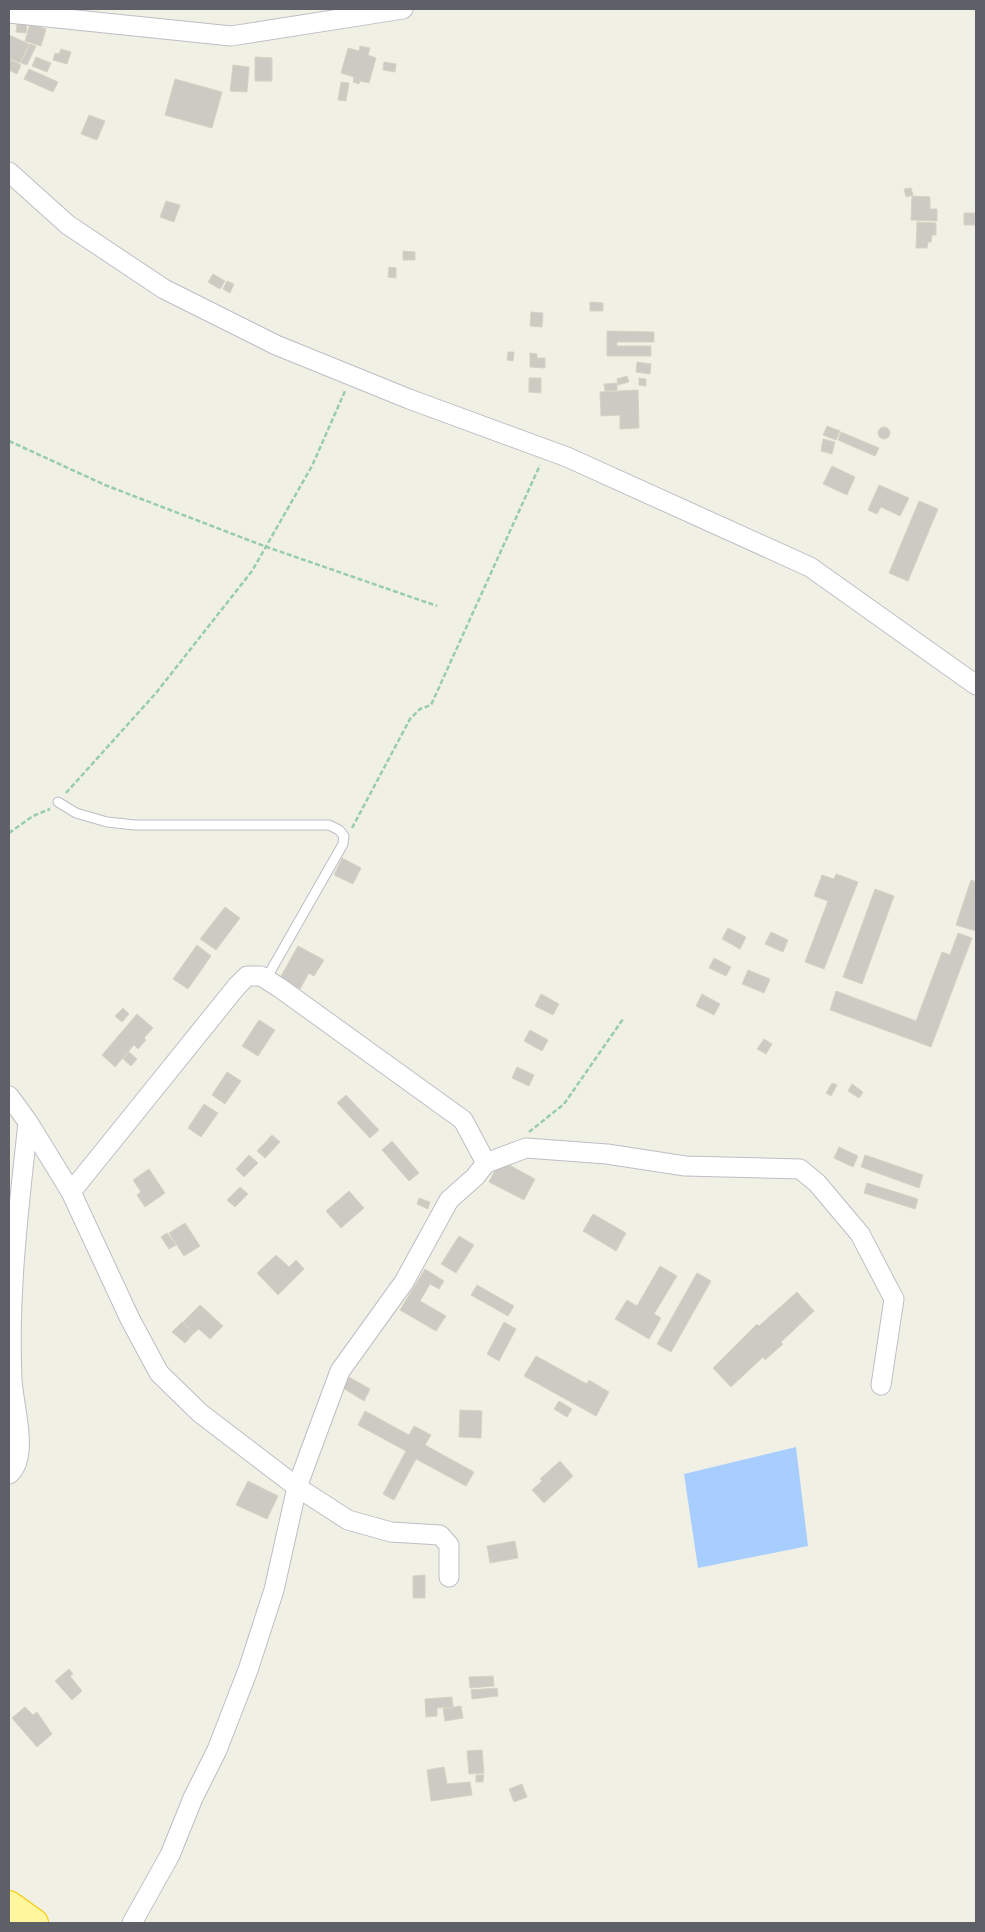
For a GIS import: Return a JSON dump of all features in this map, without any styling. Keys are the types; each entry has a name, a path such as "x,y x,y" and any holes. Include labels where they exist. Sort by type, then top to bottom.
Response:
{"highway":[{"path":"9,1905 34,1923"}],"street":[{"path":"9,13 231,36 362,12 404,9"},
{"path":"9,172 68,226 164,289 276,345 547,450 810,567 976,685"},
{"path":"71,1192 236,986 247,976 261,976 266,979 463,1120 486,1163"},
{"path":"9,1096 28,1122 71,1192 130,1319 159,1373 200,1413 297,1487 348,1520 392,1532 440,1536 449,1545 450,1577"},
{"path":"9,1474 15,1470 20,1448 12,1380 12,1292 28,1122"},
{"path":"132,1923 170,1855 193,1798 217,1750 248,1670 274,1590 297,1487 340,1371 404,1282 450,1200 475,1177 486,1163 526,1148 607,1154 685,1166 800,1169 817,1183 860,1234 894,1299 881,1385"}],"lane":[{"path":"58,802 76,813 107,822 165,826 329,825 339,830 344,836 343,844 266,979"}],"path":[{"path":"9,833 32,816 51,808 58,802 156,693 252,571 264,546 312,466 352,376"},
{"path":"9,441 105,485 264,546 437,606"},
{"path":"344,836 352,829 410,719 420,709 430,705 547,450"},
{"path":"515,1152 533,1128 564,1104 622,1019"}],"water":[{"path":"796,1447 808,1546 698,1568 684,1474"}],"building":[{"path":"17,24 27,24 26,33 16,32"},
{"path":"30,24 46,29 41,46 25,41"},
{"path":"9,35 29,44 20,63 9,58"},
{"path":"30,44 36,46 27,65 21,63"},
{"path":"360,46 370,48 368,55 376,58 369,83 360,81 359,84 353,82 354,77 341,73 348,48 359,51"},
{"path":"61,49 71,52 67,64 53,60 55,53 59,54"},
{"path":"36,57 51,63 47,72 32,66"},
{"path":"255,57 272,58 272,81 255,81"},
{"path":"9,59 21,65 17,74 9,70"},
{"path":"384,62 396,64 395,72 383,70"},
{"path":"233,65 249,67 247,92 230,91"},
{"path":"29,69 58,82 53,92 24,79"},
{"path":"175,79 222,92 212,128 165,115"},
{"path":"341,82 349,83 346,101 338,100"},
{"path":"89,115 105,121 97,140 81,134"},
{"path":"911,188 913,195 906,197 904,189"},
{"path":"912,196 930,197 930,209 937,209 937,221 911,220"},
{"path":"166,201 180,205 174,222 160,217"},
{"path":"964,213 975,213 975,225 964,225"},
{"path":"917,222 936,223 936,235 932,235 931,242 928,242 927,248 916,248"},
{"path":"403,251 415,252 415,260 403,260"},
{"path":"389,267 396,268 396,278 388,277"},
{"path":"213,274 225,281 220,289 208,282"},
{"path":"227,281 234,284 230,293 223,289"},
{"path":"590,302 603,303 603,311 590,311"},
{"path":"531,312 543,313 542,327 530,326"},
{"path":"607,331 654,332 654,342 617,342 617,346 651,346 651,356 607,356"},
{"path":"508,352 514,352 513,361 507,360"},
{"path":"530,353 537,354 537,358 545,358 545,368 530,367"},
{"path":"637,362 651,364 650,374 636,372"},
{"path":"627,376 629,382 618,385 617,379"},
{"path":"529,378 541,378 541,393 529,392"},
{"path":"639,378 646,379 646,386 639,385"},
{"path":"617,383 617,390 605,391 604,384"},
{"path":"638,390 639,428 620,429 620,415 601,416 600,392"},
{"path":"827,426 840,431 836,440 823,435"},
{"path":"882,427 886,427 890,433 886,439 882,439 878,435 878,431"},
{"path":"841,432 879,448 875,456 838,440"},
{"path":"823,439 835,442 832,454 821,451"},
{"path":"832,466 855,477 847,495 823,484"},
{"path":"879,485 909,498 900,516 881,507 877,514 868,510"},
{"path":"919,501 938,509 908,581 889,573"},
{"path":"342,858 361,868 353,884 334,875"},
{"path":"836,874 858,882 824,969 805,962 828,901 814,896 822,875 834,879"},
{"path":"971,880 976,882 976,931 956,925"},
{"path":"875,889 894,896 862,984 843,977"},
{"path":"225,907 240,918 216,950 200,939"},
{"path":"728,928 746,937 740,949 722,939"},
{"path":"771,932 788,940 783,952 765,944"},
{"path":"958,933 972,938 931,1047 830,1010 836,991 916,1021 942,952 950,955"},
{"path":"197,945 211,956 188,989 173,979"},
{"path":"298,946 324,960 314,976 309,973 300,989 280,978"},
{"path":"714,958 731,967 726,976 709,968"},
{"path":"748,970 770,979 764,993 742,984"},
{"path":"541,994 559,1004 553,1015 535,1006"},
{"path":"702,994 720,1004 714,1015 696,1006"},
{"path":"123,1008 129,1014 122,1022 115,1016"},
{"path":"137,1014 153,1028 144,1038 146,1040 138,1049 134,1045 115,1067 102,1055"},
{"path":"259,1020 275,1030 258,1056 242,1046"},
{"path":"530,1030 548,1040 542,1051 524,1041"},
{"path":"764,1039 772,1044 766,1054 757,1049"},
{"path":"129,1052 137,1059 131,1066 123,1059"},
{"path":"517,1067 534,1075 529,1086 512,1078"},
{"path":"227,1072 241,1081 225,1104 212,1095"},
{"path":"832,1083 837,1085 831,1096 826,1093"},
{"path":"852,1084 863,1092 859,1098 848,1091"},
{"path":"346,1095 379,1130 370,1138 337,1103"},
{"path":"204,1104 218,1113 201,1137 188,1128"},
{"path":"272,1135 280,1142 265,1158 257,1151"},
{"path":"392,1141 419,1173 409,1181 382,1150"},
{"path":"839,1147 858,1156 853,1167 834,1158"},
{"path":"249,1155 258,1163 244,1177 236,1169"},
{"path":"865,1155 923,1175 919,1188 861,1167"},
{"path":"500,1160 535,1179 524,1200 489,1182"},
{"path":"149,1169 165,1193 145,1207 137,1195 141,1192 133,1180"},
{"path":"867,1183 918,1199 915,1209 864,1193"},
{"path":"240,1187 248,1194 235,1207 227,1200"},
{"path":"349,1191 364,1208 341,1228 326,1211"},
{"path":"419,1198 430,1202 428,1209 417,1204"},
{"path":"593,1214 626,1233 616,1251 583,1231"},
{"path":"185,1223 200,1246 184,1256 169,1233"},
{"path":"167,1233 176,1245 169,1249 161,1237"},
{"path":"459,1236 474,1245 456,1273 441,1264"},
{"path":"276,1255 289,1267 296,1260 304,1269 278,1295 257,1273"},
{"path":"660,1266 677,1276 654,1314 661,1318 649,1339 615,1319 627,1300 637,1306"},
{"path":"425,1269 444,1281 439,1289 430,1284 420,1301 446,1316 436,1331 400,1310"},
{"path":"697,1273 711,1281 671,1352 657,1344"},
{"path":"477,1285 514,1306 508,1316 471,1295"},
{"path":"797,1292 814,1311 781,1342 783,1344 765,1360 763,1357 731,1387 713,1368 757,1324 759,1326"},
{"path":"200,1305 223,1326 210,1339 199,1329 194,1333 183,1322"},
{"path":"182,1322 194,1333 185,1343 172,1332"},
{"path":"504,1322 516,1329 499,1361 487,1354"},
{"path":"536,1356 587,1384 589,1380 609,1392 596,1416 524,1376"},
{"path":"349,1377 370,1389 364,1401 343,1388"},
{"path":"559,1401 572,1409 567,1417 554,1409"},
{"path":"460,1410 482,1411 481,1438 459,1437"},
{"path":"365,1411 409,1435 414,1426 431,1435 425,1445 474,1472 466,1486 416,1459 394,1500 383,1494 406,1451 358,1425"},
{"path":"560,1461 573,1476 544,1503 532,1490 542,1481 540,1479"},
{"path":"248,1481 278,1496 267,1519 236,1505"},
{"path":"515,1541 518,1558 490,1563 487,1546"},
{"path":"425,1575 425,1598 413,1598 413,1576"},
{"path":"69,1669 73,1674 70,1676 82,1691 72,1700 55,1681"},
{"path":"493,1676 494,1686 470,1688 469,1677"},
{"path":"497,1688 498,1696 472,1699 471,1690"},
{"path":"452,1697 453,1707 437,1708 437,1716 426,1717 425,1699"},
{"path":"461,1706 463,1718 445,1721 443,1709"},
{"path":"25,1707 33,1715 37,1712 52,1734 37,1747 12,1718"},
{"path":"482,1750 484,1773 469,1774 467,1751"},
{"path":"444,1767 447,1784 470,1782 472,1795 431,1801 427,1770"},
{"path":"476,1775 484,1775 483,1782 476,1782"},
{"path":"522,1784 527,1797 514,1802 509,1789"}]}
